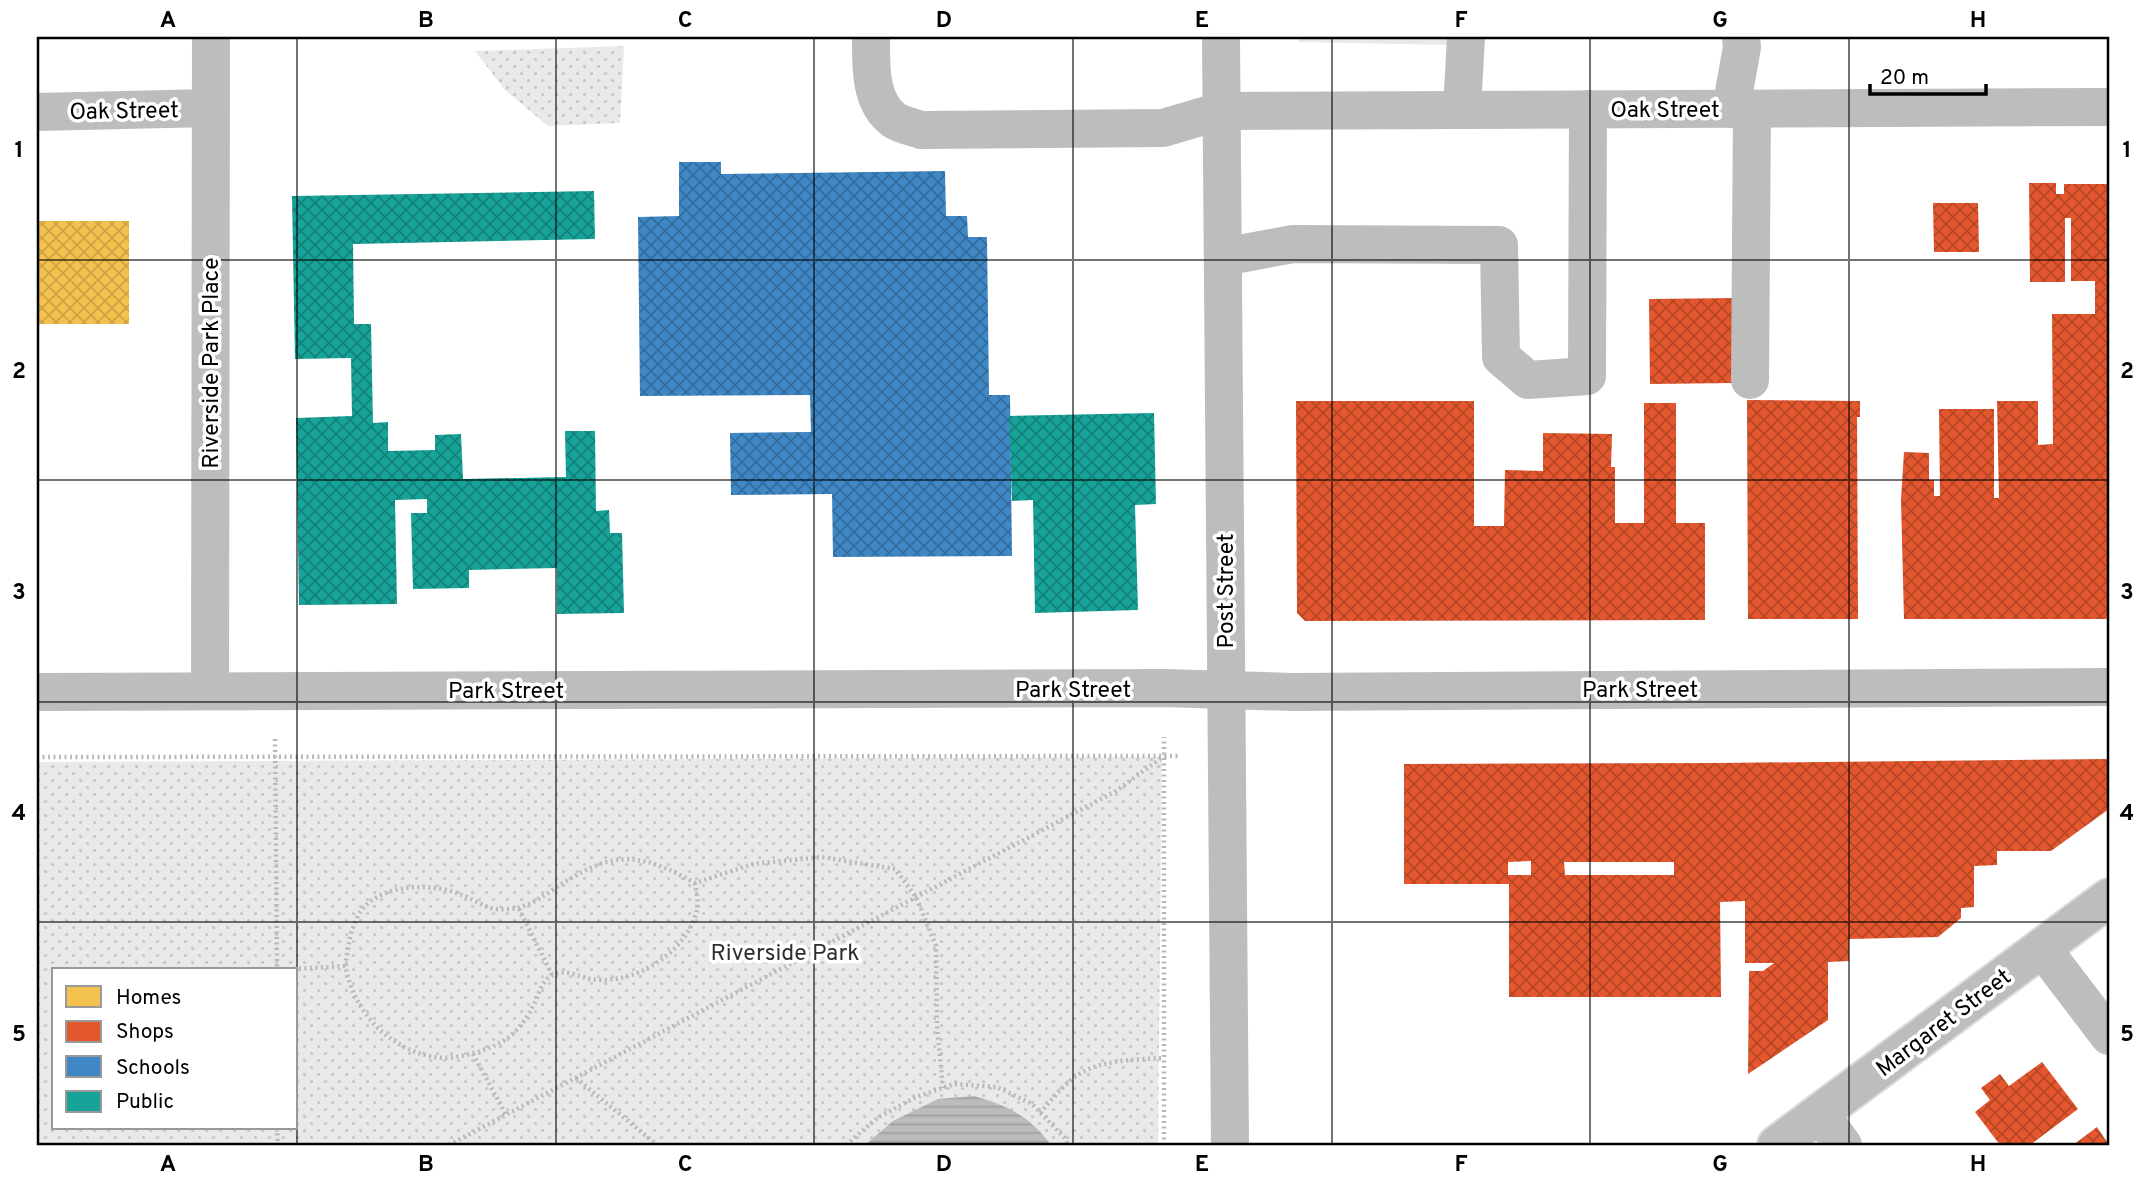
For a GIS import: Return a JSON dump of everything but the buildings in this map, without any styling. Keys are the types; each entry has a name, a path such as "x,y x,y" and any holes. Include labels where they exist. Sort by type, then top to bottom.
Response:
{"street":[{"name":"Riverside Park Place","path":"210,690 211,37"},
{"name":"Oak Street","path":"871,37 872,82 880,103 894,120 921,130 1163,128 1221,111 2109,107"},
{"name":"Post Street","path":"1221,37 1230,1145"},
{"path":"1462,110 1466,37"},
{"path":"1741,37 1750,380"},
{"name":"Oak Street","path":"37,112 211,108"},
{"path":"1223,257 1293,244 1499,245 1501,357 1528,380 1587,376 1588,109"},
{"name":"Park Street","path":"37,692 1292,692 2109,687"},
{"name":"Margaret Street","path":"1777,1145 2109,898"},
{"path":"2042,948 2109,1036"},
{"path":"1820,1114 1843,1145"}],"path":[{"path":"1164,737 1164,1145"},
{"path":"275,739 277,968"},
{"path":"449,1145 1115,790 1164,755"},
{"path":"37,757 1181,756"},
{"path":"695,883 698,909 687,932 670,953 642,971 614,980 590,979 566,972 552,975 541,986 532,1009 510,1036 473,1054 435,1058 399,1045 370,1021 355,997 345,966 351,932 365,905 390,892 421,886 460,893 493,909 519,909 599,863 635,858 667,868 695,883 753,864 822,857 895,869 916,897 936,946 937,1026 943,1088"},
{"path":"519,909 552,975"},
{"path":"298,969 345,966"},
{"path":"473,1054 506,1115"},
{"path":"1040,1113 1071,1080 1090,1068 1126,1060 1164,1058"},
{"path":"576,1078 657,1145"},
{"path":"846,1145 877,1118 916,1097 954,1084 997,1087 1032,1104 1064,1137 1068,1145"}],"green space":[{"path":"1299,37 1451,37 1451,45 1299,42"},
{"path":"624,46 620,123 548,126 505,90 475,51"},
{"name":"Riverside Park","path":"1162,759 1158,1145 37,1145 37,762"}],"shaded area":[{"path":"974,1096 1017,1113 1035,1127 1051,1145 865,1145 893,1121 938,1099"}]}
